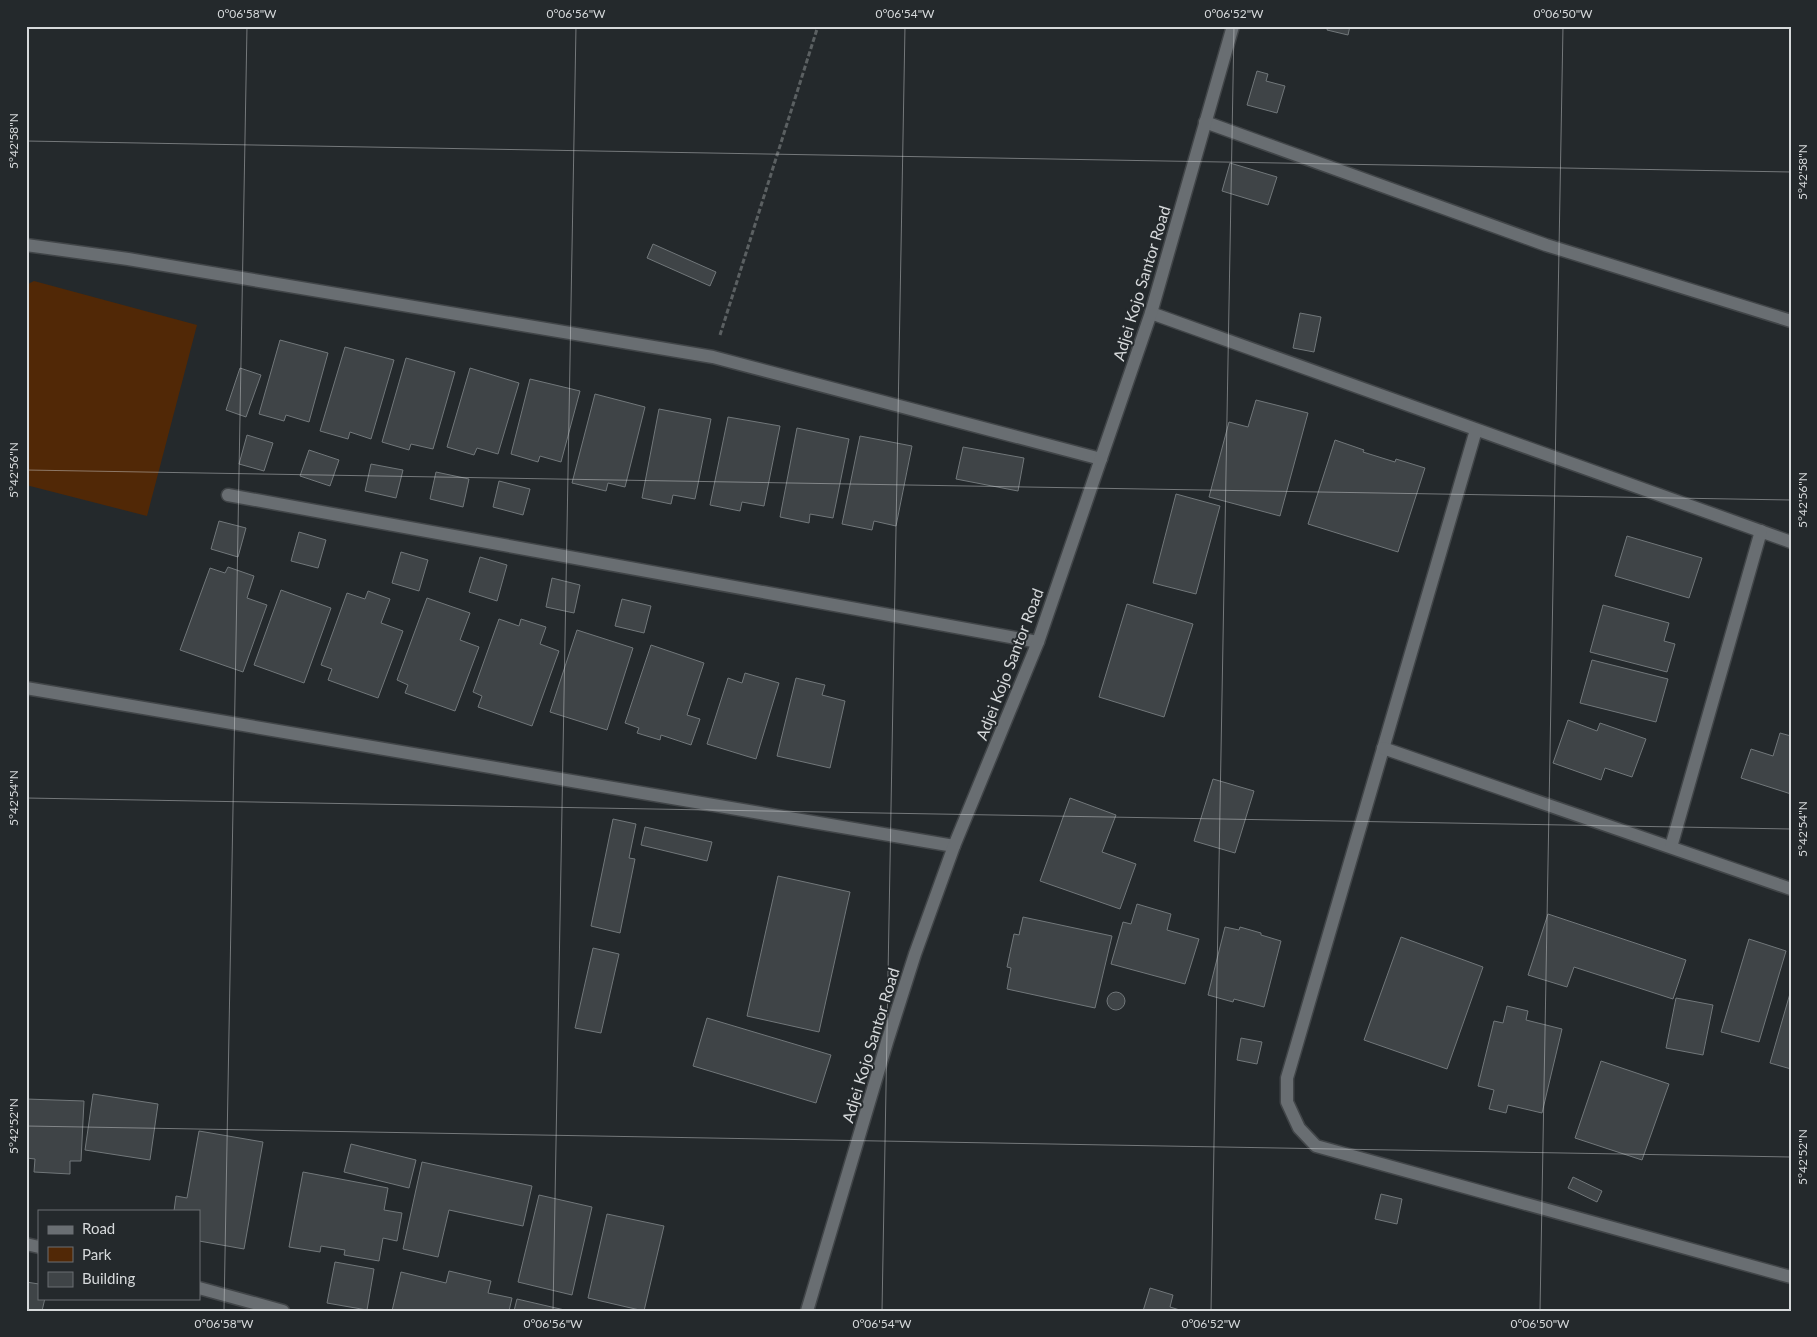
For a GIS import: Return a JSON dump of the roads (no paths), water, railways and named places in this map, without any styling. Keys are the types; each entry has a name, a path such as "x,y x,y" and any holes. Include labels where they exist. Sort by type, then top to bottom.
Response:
{"street":[{"name":"Adjei Kojo Santor Road","path":"807,1311 915,954 954,846 1038,642 1151,313 1232,26"},
{"path":"1205,122 1546,245 1791,321"},
{"path":"26,245 128,259 713,357 1102,459"},
{"path":"1151,313 1791,542"},
{"path":"1476,430 1287,1078 1288,1102 1299,1128 1316,1146 1791,1276"},
{"path":"228,495 1038,642"},
{"path":"1671,847 1761,531"},
{"path":"26,688 954,846"},
{"path":"1383,748 1791,889"},
{"path":"200,1288 284,1311"}]}
